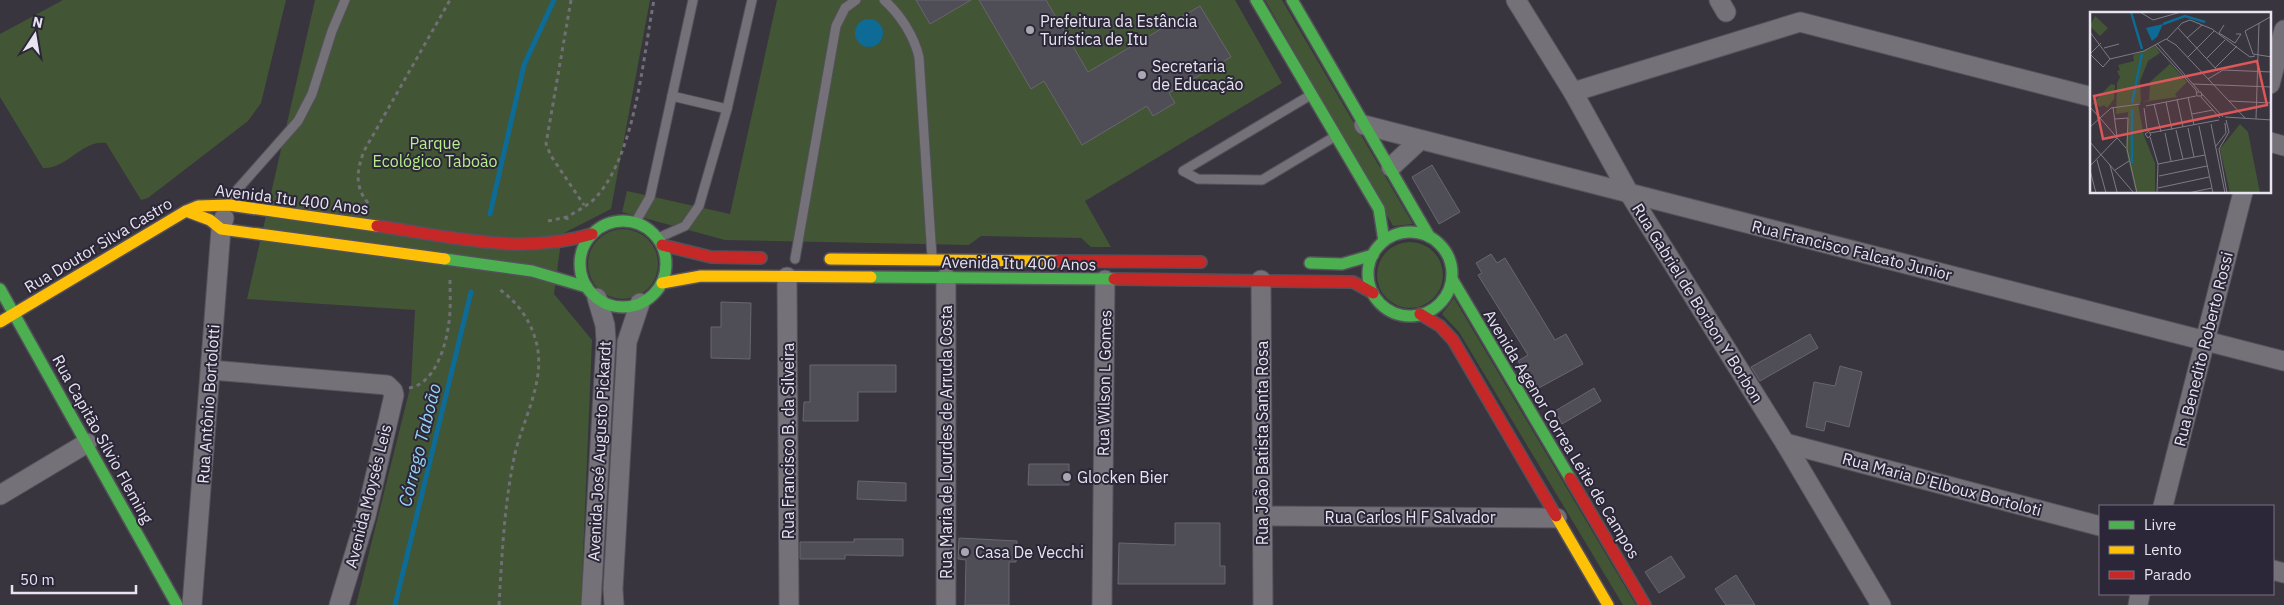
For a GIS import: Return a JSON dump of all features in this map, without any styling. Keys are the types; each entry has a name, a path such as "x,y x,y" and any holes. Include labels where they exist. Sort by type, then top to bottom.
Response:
{"street":[{"path":"1256,0 1379,209 1384,241"},
{"path":"1292,0 1364,125 1391,167 1429,236"},
{"name":"Rua Gabriel de Borbon Y Borbon","path":"1516,0 1572,92 1629,193 1785,443 1881,605"},
{"path":"1572,92 1800,22 2090,96"},
{"path":"2272,76 2284,30"},
{"name":"Rua Francisco Falcato Junior","path":"1364,125 2284,361"},
{"path":"1391,167 1420,140"},
{"name":"Rua Benedito Roberto Rossi","path":"2163,505 2242,194"},
{"name":"Avenida Itu 400 Anos","path":"186,210 198,206 229,205 501,244 527,246 564,243 592,234"},
{"name":"Rua Antônio Bortolotti","path":"192,605 220,229 229,205"},
{"name":"Avenida Itu 400 Anos","path":"186,210 210,220 220,229 532,271 592,293"},
{"name":"Rua Doutor Silva Castro","path":"0,322 186,210"},
{"path":"626,221 635,223 644,226 660,242 666,268 662,283 653,295 640,303 618,306 592,293 580,270 580,260 586,242 592,234 608,224 626,221"},
{"path":"1401,233 1420,233 1429,236 1443,247 1448,255 1452,279 1448,292 1441,302 1431,310 1420,314 1398,314 1384,305 1373,293 1368,274 1373,255 1384,241 1401,233"},
{"name":"Avenida Itu 400 Anos","path":"660,242 711,257 794,262 946,278 1353,282 1373,293"},
{"path":"1302,263 1342,264 1373,255"},
{"name":"Avenida Itu 400 Anos","path":"662,283 794,262 932,260 1213,262"},
{"name":"Rua Francisco B. da Silveira","path":"790,605 794,262"},
{"name":"Rua Maria de Lourdes de Arruda Costa","path":"946,278 946,605"},
{"name":"Avenida Agenor Correa Leite de Campos","path":"1452,279 1645,605"},
{"name":"Rua Wilson L Gomes","path":"1102,605 1105,280"},
{"name":"Rua João Batista Santa Rosa","path":"1261,280 1263,605"},
{"name":"Rua Capitão Sílvio Fleming","path":"0,289 177,605"},
{"name":"Avenida José Augusto Pickardt","path":"591,605 606,340 605,325 592,293"},
{"name":"Avenida José Augusto Pickardt","path":"614,605 613,589 627,342 640,303"},
{"path":"1420,314 1440,326 1453,340 1608,605"},
{"path":"210,370 392,389"},
{"name":"Avenida Moysés Leis","path":"339,605 366,516 394,396 392,389"},
{"path":"0,495 86,443"},
{"name":"Rua Maria D'Elboux Bortoloti","path":"1785,443 2099,526"},
{"name":"Rua Carlos H F Salvador","path":"1263,516 1557,518"}],"lane":[{"path":"229,205 237,190 298,121 312,94 332,30 345,0"},
{"path":"635,223 650,196 693,0"},
{"path":"660,242 686,226 698,206 727,109 752,0"},
{"path":"794,262 836,26 845,8 856,0"},
{"path":"884,0 894,10 916,44 919,57 932,260"},
{"path":"1312,94 1183,171 1198,178 1262,180 1336,136"},
{"path":"672,96 727,109"}],"path":[{"path":"373,207 362,194 357,179 364,151 450,0"},
{"path":"571,0 546,144 551,156 584,205"},
{"path":"564,243 567,217 598,196 615,169 632,120 654,0"},
{"path":"392,389 418,387 436,366 449,323 450,276 458,277"},
{"path":"492,284 514,300 521,310 529,323 538,353 538,372 515,454 509,485 499,605"}],"green space":[{"path":"63,0 286,0 261,103 248,121 148,198 141,200 106,143 97,143 89,146 60,164 43,168 0,97 0,34"},
{"name":"Parque Ecológico Taboão","path":"315,0 650,0 611,209 562,234 554,294 592,340 581,605 356,605 411,384 415,310 247,299"},
{"path":"777,0 1235,0 1282,83 1085,201 1111,247 1091,247 1081,238 981,236 969,245 725,240 622,212 627,191 730,214"},
{"path":"1265,0 1282,0 1413,224 1393,226"},
{"path":"630,229 643,235 652,244 656,250 658,264 656,278 648,289 637,297 616,299 609,297 598,289 590,278 588,257 590,250 598,239 609,231"},
{"path":"1403,242 1417,242 1429,247 1438,256 1443,268 1441,288 1434,299 1417,308 1403,308 1391,303 1382,294 1377,282 1377,268 1382,256 1391,247"},
{"path":"1454,298 1636,605 1623,605 1459,332 1442,314"}],"water":[{"path":"869,19 879,23 883,33 879,43 869,47 859,43 855,33 859,23"}],"building":[{"path":"916,0 971,0 930,24"},
{"name":"Secretaria de Educação","path":"979,0 1046,0 1088,72 1200,6 1231,57 1169,93 1175,103 1153,116 1147,106 1082,145 1044,81 1031,89"},
{"path":"1432,165 1460,212 1439,224 1412,177"},
{"path":"1491,254 1497,263 1505,258 1555,340 1566,334 1583,364 1535,390 1518,361 1528,355 1478,275 1482,273 1476,263"},
{"path":"721,302 751,303 750,359 711,358 711,327 721,327"},
{"path":"1810,334 1818,348 1760,381 1751,367"},
{"path":"810,365 896,365 896,392 858,392 858,421 803,421 804,402 810,402"},
{"path":"1840,366 1862,372 1849,427 1826,421 1824,431 1806,427 1814,382 1835,386"},
{"path":"1594,388 1601,401 1562,424 1555,411"},
{"path":"1029,464 1069,464 1069,485 1028,485"},
{"path":"858,481 906,483 906,501 857,499"},
{"path":"1175,523 1220,523 1220,566 1225,566 1225,584 1118,584 1119,543 1175,545"},
{"path":"959,538 1017,541 1016,562 1009,562 1009,605 965,605 966,560 958,559"},
{"path":"854,539 903,539 903,556 845,555 845,559 800,559 800,542 854,542"},
{"path":"1671,556 1685,577 1659,593 1645,572"},
{"path":"1736,575 1755,605 1726,605 1715,589"}],"waterway":[{"name":"Córrego Taboão","path":"490,214 524,65 554,0"},
{"name":"Córrego Taboão","path":"395,605 471,292"}],"traffic: fast":[{"path":"1256,0 1379,209 1384,241"},
{"path":"1292,0 1429,236"},
{"path":"623,221 639,224 647,228 659,240 663,248 666,264 663,280 659,288 647,300 639,304 623,307 607,304 599,300 587,288 583,280 580,264 583,248 587,240 599,228 607,224 623,221"},
{"path":"1410,232 1426,235 1445,251 1449,258 1452,274 1449,290 1433,309 1426,313 1410,316 1394,313 1375,297 1371,290 1368,274 1371,258 1387,239 1394,235 1410,232"},
{"path":"1310,263 1342,264 1373,255"},
{"path":"445,259 532,271 587,287"},
{"path":"871,277 1114,279"},
{"path":"1452,279 1570,478"},
{"path":"0,289 177,605"}],"traffic: slow":[{"path":"0,322 186,211 198,206 229,205 377,226"},
{"path":"186,211 210,220 221,229 445,259"},
{"path":"830,259 1057,261"},
{"path":"662,283 701,276 871,277"},
{"path":"1556,516 1608,605"}],"traffic: jam":[{"path":"377,226 458,239 511,244 565,240 592,234"},
{"path":"662,245 711,257 761,258"},
{"path":"1057,261 1201,262"},
{"path":"1114,279 1353,282 1373,293"},
{"path":"1420,314 1440,326 1453,340 1556,516"},
{"path":"1570,478 1645,605"}],"place":[{"name":"Prefeitura da Estância Turística de Itu","path":"1030,30"},
{"name":"Secretaria de Educação","path":"1142,75"},
{"name":"Glocken Bier","path":"1067,477"},
{"name":"Casa De Vecchi","path":"965,552"}]}
